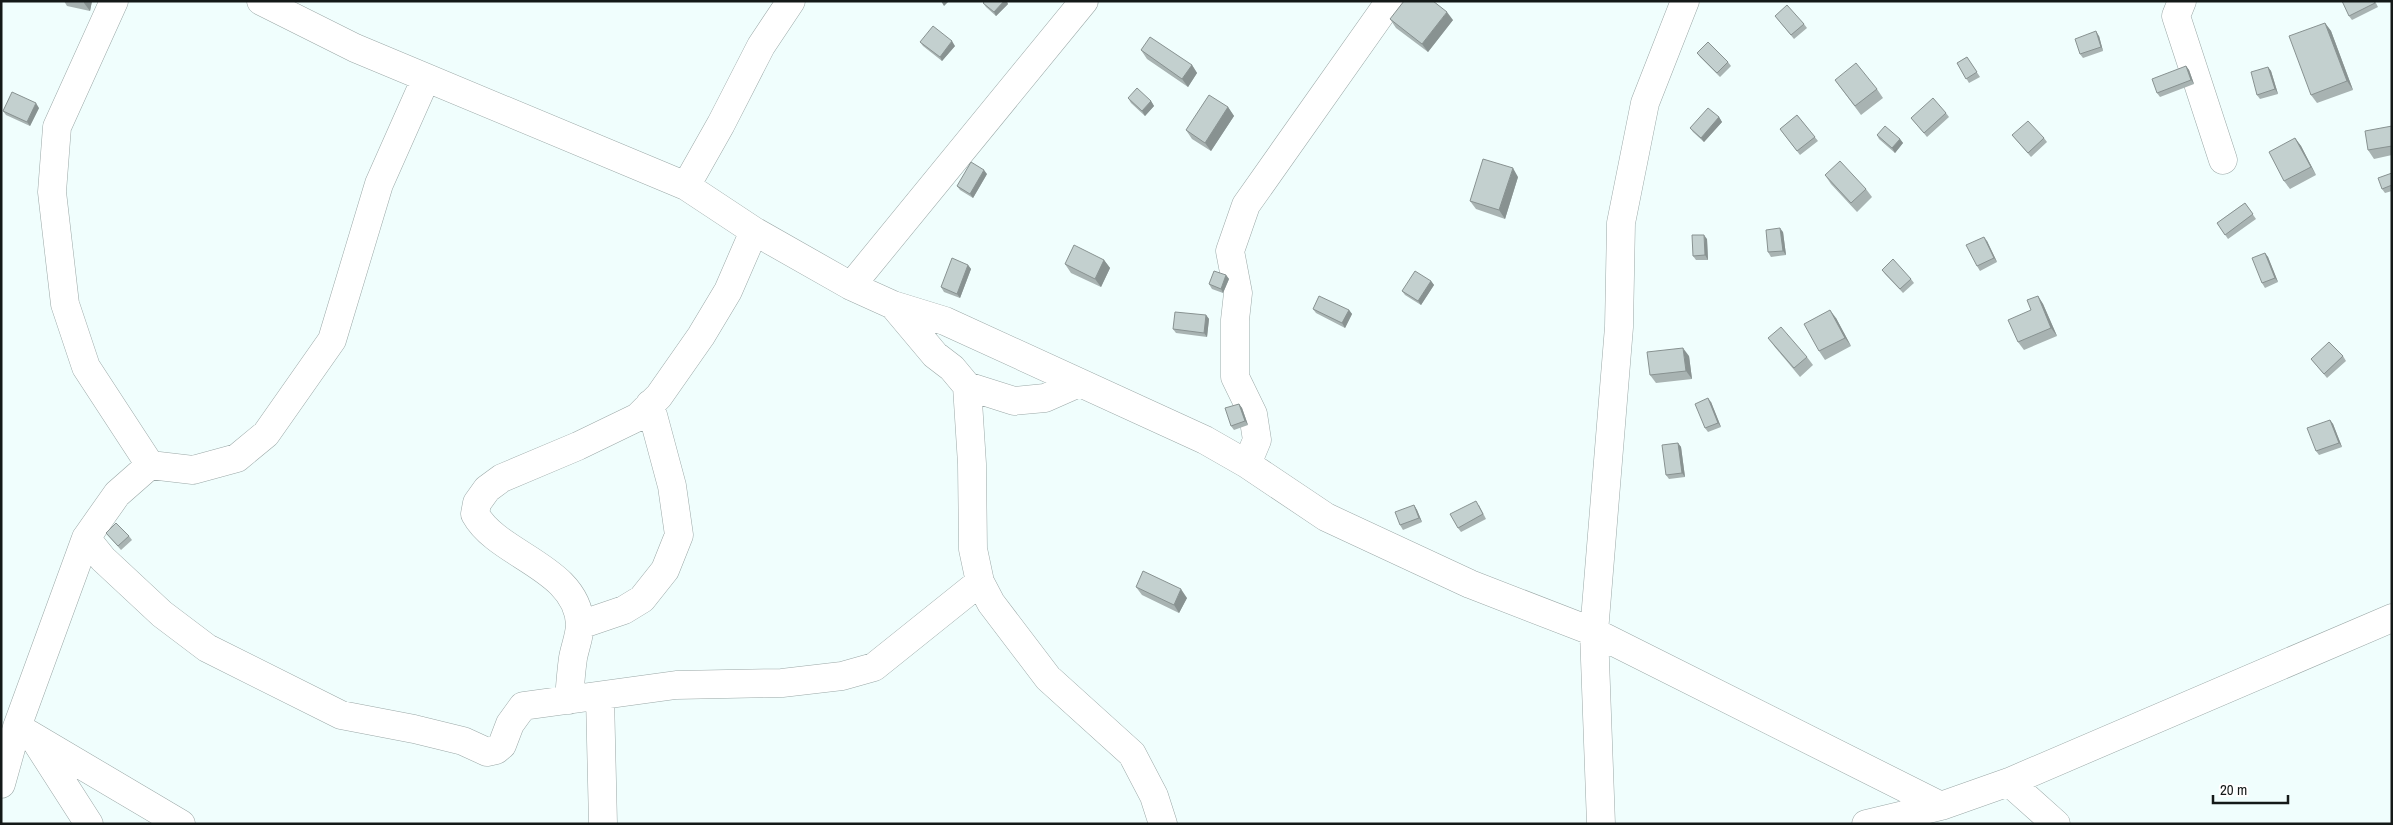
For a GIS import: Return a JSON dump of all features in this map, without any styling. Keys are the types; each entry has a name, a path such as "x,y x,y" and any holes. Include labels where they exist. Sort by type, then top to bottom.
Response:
{"street":[{"path":"114,1 57,127 52,192 65,304 86,367 150,465"},
{"path":"261,1 355,48 686,186 754,231 851,286 893,306 945,321 1205,440 1247,464 1326,517 1470,584 1594,632 1941,806"},
{"path":"686,186 721,124 761,46 791,1"},
{"path":"1247,464 1257,440 1253,414 1235,377 1235,320 1238,293 1230,251 1246,205 1390,1"},
{"path":"1602,824 1594,632 1619,327 1621,223 1645,103 1685,1"},
{"path":"2182,1 2176,16 2222,160"},
{"path":"851,286 1076,4"},
{"path":"1,784 26,732 86,538 116,494 150,465 193,470 237,458 266,434 332,340 379,184 426,78"},
{"path":"569,700 573,657 580,625 577,610 566,589 548,572 482,527 475,514 477,503 487,489 502,478 578,446 638,417 702,336 728,291 754,231"},
{"path":"893,306 935,355 952,368 967,386 1014,401 1045,398 1080,384"},
{"path":"967,386 972,464 973,549 980,582 990,603 1048,678 1094,717 1132,754 1154,796 1162,824"},
{"path":"580,625 624,610 642,599 665,570 679,535 672,486 650,404"},
{"path":"86,538 103,559 162,614 207,648 341,715 463,741 487,752 496,750 502,745 510,724 523,706 600,697 676,685 782,683 842,676 874,667 980,582"},
{"path":"1866,824 1941,806 2009,782 2392,618"},
{"path":"600,697 603,824"},
{"path":"26,732 73,796 89,824"},
{"path":"26,732 181,824"},
{"path":"2009,782 2056,824"}],"building":[{"path":"985,1 1004,1 994,12 983,3"},
{"path":"1404,1 1433,1 1447,12 1422,44 1390,19"},
{"path":"2342,1 2374,1 2375,3 2349,16"},
{"path":"1787,5 1804,24 1791,35 1775,16"},
{"path":"2325,23 2347,81 2311,95 2289,36"},
{"path":"933,26 952,41 940,57 920,42"},
{"path":"2096,31 2101,47 2080,54 2075,39"},
{"path":"1150,37 1192,65 1182,79 1141,50"},
{"path":"1708,42 1728,62 1717,73 1697,53"},
{"path":"1967,57 1977,72 1966,79 1957,63"},
{"path":"1856,63 1877,89 1855,106 1835,80"},
{"path":"2186,66 2191,80 2157,93 2152,79"},
{"path":"2268,67 2275,89 2257,95 2251,72"},
{"path":"1137,88 1151,101 1142,111 1128,98"},
{"path":"12,92 36,103 27,122 3,111"},
{"path":"1209,95 1228,107 1205,143 1186,130"},
{"path":"1933,98 1946,113 1924,133 1911,118"},
{"path":"1708,108 1719,117 1701,138 1690,128"},
{"path":"1797,115 1815,137 1797,151 1780,129"},
{"path":"2028,121 2044,138 2028,153 2012,135"},
{"path":"1885,126 1900,139 1892,148 1877,135"},
{"path":"2392,126 2392,146 2368,150 2365,131"},
{"path":"2295,138 2311,167 2284,181 2269,152"},
{"path":"1483,159 1513,168 1499,210 1470,201"},
{"path":"1840,161 1866,189 1851,203 1825,175"},
{"path":"971,162 984,170 970,194 957,186"},
{"path":"2392,173 2392,185 2382,189 2378,178"},
{"path":"2245,203 2253,214 2225,235 2217,223"},
{"path":"1780,228 1783,251 1768,252 1766,230"},
{"path":"1692,235 1704,235 1705,255 1693,256"},
{"path":"1984,237 1994,258 1977,266 1966,245"},
{"path":"1074,245 1104,260 1095,279 1065,264"},
{"path":"2265,253 2275,278 2262,283 2252,258"},
{"path":"952,258 968,265 957,294 941,287"},
{"path":"1893,259 1911,279 1900,289 1882,270"},
{"path":"1214,271 1226,275 1221,289 1209,284"},
{"path":"1415,271 1431,281 1418,301 1402,291"},
{"path":"1319,296 1349,310 1342,323 1313,309"},
{"path":"2038,296 2051,328 2018,342 2008,320 2031,310 2027,300"},
{"path":"1830,310 1845,338 1819,351 1804,324"},
{"path":"1175,312 1206,315 1204,333 1173,329"},
{"path":"1781,327 1807,357 1794,368 1768,338"},
{"path":"2329,342 2343,356 2324,374 2311,359"},
{"path":"1683,348 1686,371 1650,375 1647,352"},
{"path":"1708,398 1718,423 1705,428 1695,404"},
{"path":"1239,404 1245,421 1231,426 1225,408"},
{"path":"2330,420 2339,443 2316,451 2307,428"},
{"path":"1678,443 1682,473 1666,475 1662,445"},
{"path":"1476,501 1483,514 1458,528 1450,514"},
{"path":"1414,505 1419,518 1400,525 1395,512"},
{"path":"116,523 129,536 118,546 106,533"},
{"path":"1143,571 1181,589 1174,605 1136,587"}]}
